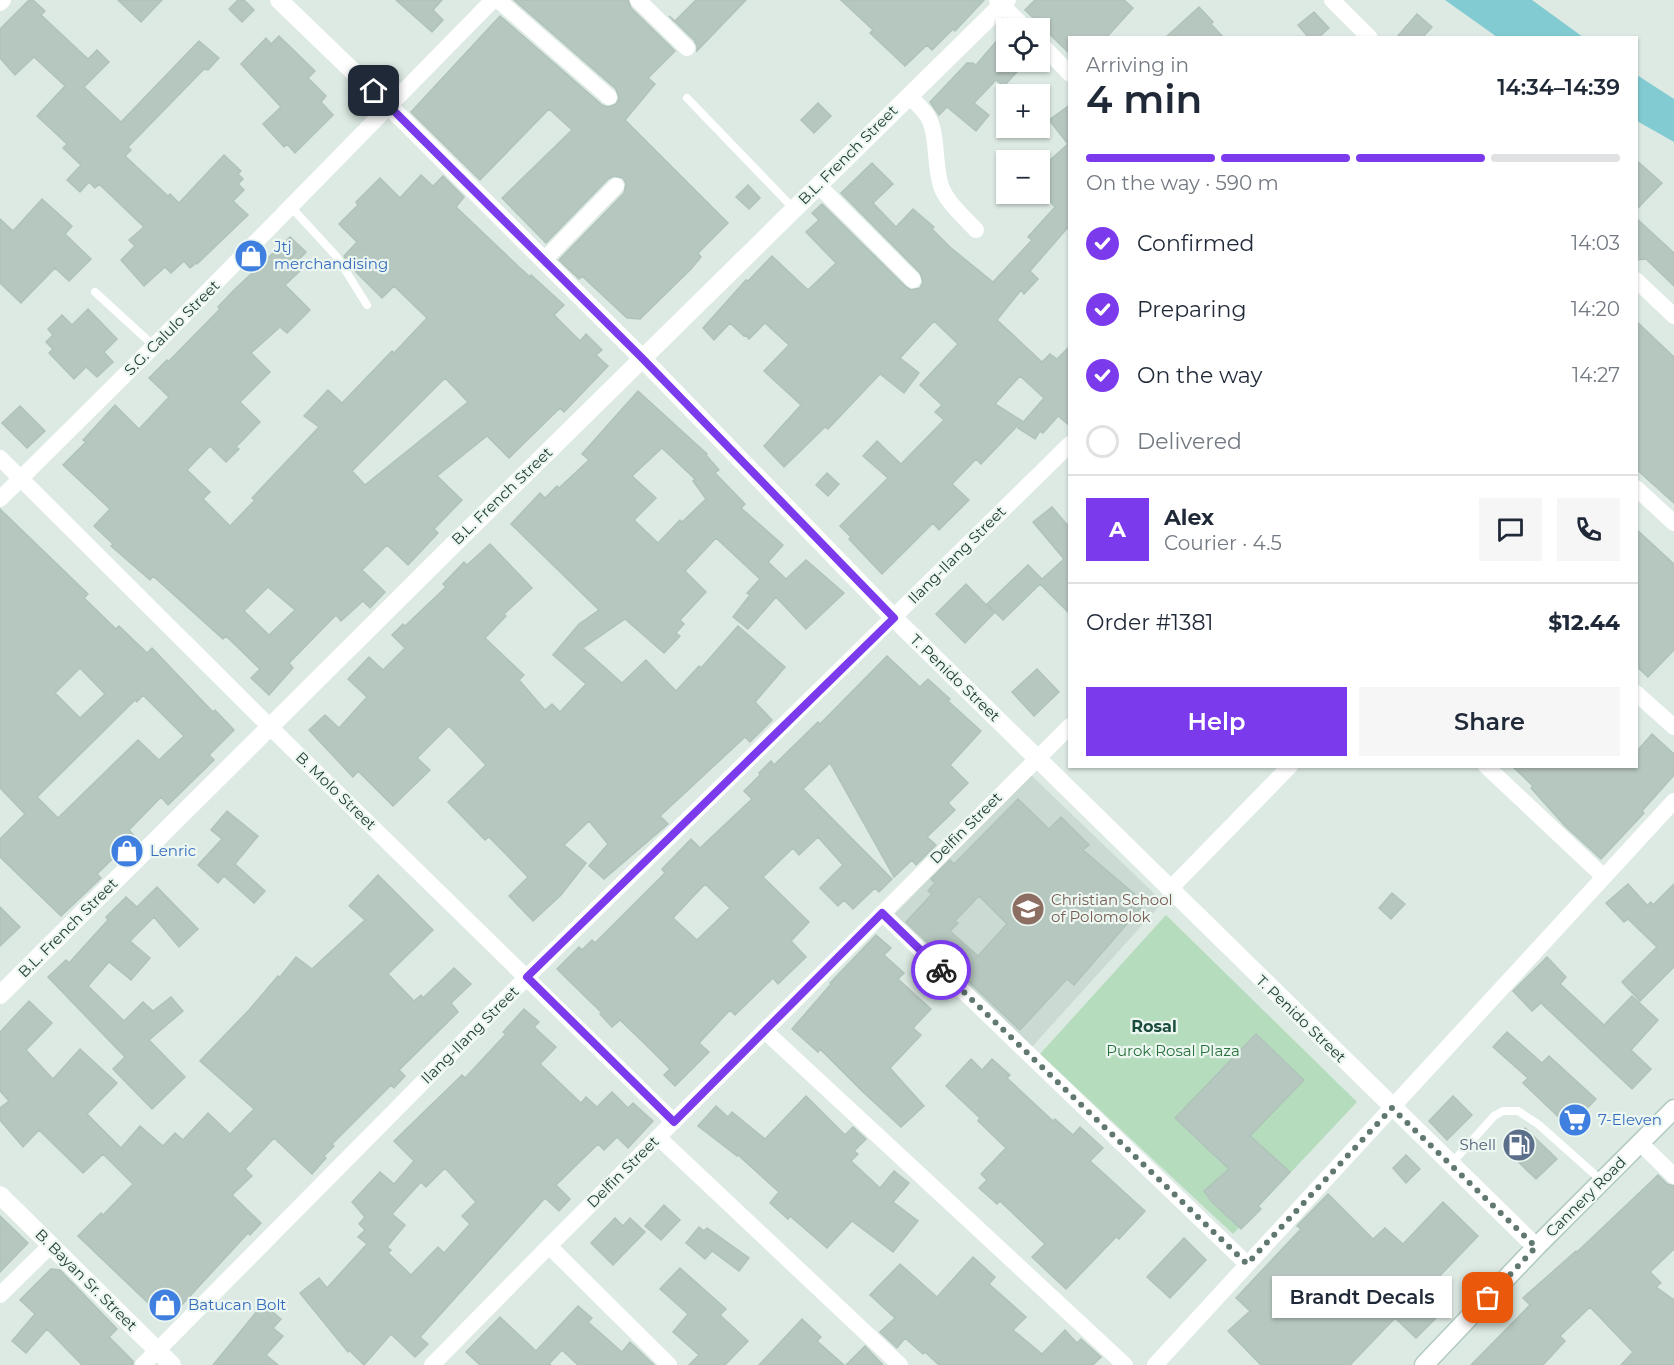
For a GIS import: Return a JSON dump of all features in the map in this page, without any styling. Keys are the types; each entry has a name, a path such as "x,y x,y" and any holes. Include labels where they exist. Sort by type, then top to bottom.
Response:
{"street":[{"name":"T. Penido Street","path":"279,0 643,359 894,618 1169,890 1536,1247"},
{"name":"S.G. Calulo Street","path":"0,499 154,346 493,0"},
{"path":"498,0 609,97"},
{"path":"638,0 687,48"},
{"path":"1332,0 1368,36"},
{"path":"1002,2 1016,18"},
{"name":"B.L. French Street","path":"0,995 1002,2"},
{"path":"1050,53 1068,72"},
{"path":"909,96 927,116 933,128 937,171 942,189 976,231"},
{"path":"818,185 913,280"},
{"path":"544,260 616,186"},
{"path":"1638,282 1674,316"},
{"name":"Ilang-Ilang Street","path":"143,1365 527,977 1068,446"},
{"name":"B. Molo Street","path":"0,458 270,727 674,1122"},
{"path":"1638,490 1674,523"},
{"path":"1638,695 1674,727"},
{"name":"Delfin Street","path":"437,1364 549,1246 1068,728"},
{"path":"1169,890 1288,768"},
{"path":"1488,768 1603,876"},
{"path":"1155,1365 1674,801"},
{"path":"882,913 1247,1264"},
{"path":"765,1030 1125,1365"},
{"name":"Cannery Road","path":"1424,1365 1536,1247 1674,1109"},
{"path":"658,1137 900,1365"},
{"path":"1640,1143 1674,1176"},
{"name":"B. Bayan Sr. Street","path":"0,1195 172,1365"},
{"path":"0,1295 51,1245"},
{"path":"549,1246 669,1365"}],"lane":[{"path":"687,98 794,209"},
{"path":"291,207 337,257 367,305"},
{"path":"95,292 154,346"},
{"path":"1451,1165 1494,1116 1503,1111 1512,1110 1518,1111 1538,1124 1602,1181"}],"shaded area":[{"name":"Christian School of Polomolok","path":"1031,775 1163,902 1031,1048 892,917"}],"green space":[{"name":"Purok Rosal Plaza","path":"1166,915 1357,1102 1233,1234 1040,1054"}],"water":[{"path":"1445,0 1532,0 1582,36 1496,36"},
{"path":"1638,76 1674,99 1674,142 1638,122"}],"building":[{"path":"29,0 33,0 45,11 41,15 88,59 97,50 109,62 84,87 121,122 199,41 219,58 208,70 204,69 128,147 131,150 125,156 168,196 170,194 179,203 224,155 241,171 238,174 243,179 238,184 244,190 233,201 248,215 197,264 190,268 184,261 171,273 165,267 144,286 121,260 135,246 129,240 144,227 99,184 95,188 89,182 80,192 67,180 81,165 63,148 67,144 37,116 65,86 34,57 15,75 0,58 0,29"},
{"path":"118,0 162,0 141,22"},
{"path":"238,0 244,0 254,10 242,22 229,9"},
{"path":"396,0 442,0 433,10 443,20 432,32"},
{"path":"514,0 628,0 631,8 675,51 648,78 655,84 625,120 728,223 698,253 701,257 691,269 640,319 627,318 582,276 579,279 559,260 624,193 626,184 623,178 614,176 608,179 546,243 502,198 572,130 549,109 480,180 411,112 500,16 602,105 608,107 616,104 619,98 616,89"},
{"path":"696,0 746,0 697,51 694,40 669,16 675,21"},
{"path":"841,0 984,0 955,31 953,29 932,50 927,45 905,66 870,33 873,30"},
{"path":"1035,0 1124,0 1133,8 1108,36 1068,36 1068,52 1050,34 1050,18 1033,18 1025,10"},
{"path":"1199,7 1222,36 1167,36"},
{"path":"1314,12 1329,28 1320,36 1307,36 1298,25"},
{"path":"1417,14 1432,27 1424,36 1398,36"},
{"path":"279,36 315,71 308,78 326,96 321,102 333,115 295,153 287,144 284,147 263,124 281,107 241,64 266,38 271,44"},
{"path":"996,42 996,72 1017,72 1006,84 996,80 974,103 989,115 976,131 947,107 939,115 930,102 967,63 976,65"},
{"path":"818,103 831,116 814,133 801,120"},
{"path":"1068,106 1068,144 1050,119"},
{"path":"1068,144 1068,227 1030,271 1038,279 1024,294 1021,290 997,320 1042,362 1050,354 1057,359 1068,348 1068,424 1058,416 1043,433 1040,431 1035,439 1018,428 1044,398 1020,376 995,404 1022,421 981,464 976,459 952,484 969,500 939,530 933,523 882,574 840,526 888,478 863,456 877,441 901,464 944,420 935,412 942,405 920,385 958,344 934,321 900,358 919,373 904,393 880,374 828,429 825,427 784,467 764,446 801,405 764,371 789,345 765,323 749,339 730,323 714,340 703,328 746,280 748,281 772,256 808,290 836,263 806,232 819,220 812,213 822,204 906,287 911,290 920,288 923,282 920,273 841,193 872,163 893,184 873,203 896,227 913,209 934,227 932,229 951,248 993,282 1032,240 1028,237 1055,207 1050,201 1050,160"},
{"path":"1638,162 1662,183 1638,208"},
{"path":"421,175 433,186 443,176 464,197 456,207 530,277 531,275 564,305 554,315 580,341 586,334 602,350 596,355 608,366 564,412 560,408 509,458 487,436 437,476 462,500 434,529 438,533 408,565 387,545 362,570 385,592 370,608 363,601 341,621 336,615 289,663 293,668 269,695 251,678 260,669 226,636 223,639 153,576 150,580 111,546 113,544 94,526 110,509 63,465 86,442 83,440 115,405 139,429 169,397 149,378 220,309 218,307 233,291 290,237 306,252 296,263 302,269 285,285 310,310 287,333 280,327 251,353 270,372 240,402 260,422 236,447 239,449 226,462 210,446 187,470 210,492 203,499 230,526 255,500 252,498 319,427 304,416 328,390 342,403 427,318 394,286 382,298 351,267 344,256 357,242 339,224 358,205 356,202 380,178 400,198","holes":["445,378 468,402 365,485 352,471","268,587 295,610 269,635 244,611"]},
{"path":"748,185 760,198 749,209 736,197"},
{"path":"42,199 72,226 65,234 91,259 69,281 55,268 21,303 0,283 0,219 13,231"},
{"path":"1638,220 1674,253 1674,286 1646,259 1638,260"},
{"path":"88,309 117,339 104,352 113,362 97,377 86,367 74,379 49,353 53,349 46,342 53,335 48,329 62,315 72,325"},
{"path":"1638,323 1674,357 1674,503 1638,471"},
{"path":"638,391 707,454 719,470 715,473 745,504 741,508 783,545 768,562 786,579 806,560 844,593 806,629 776,597 748,629 733,617 750,595 747,593 760,579 716,538 685,571 706,592 680,620 684,624 676,633 680,636 664,653 625,619 583,648 622,683 646,660 676,691 699,666 701,668 738,626 785,667 755,702 772,720 750,742 745,737 660,816 668,824 604,879 589,866 608,844 589,821 564,845 586,863 561,895 533,921 509,896 528,877 489,837 485,840 448,802 486,765 449,726 417,758 430,770 393,806 358,771 353,777 309,730 325,715 339,728 367,697 348,679 369,657 383,670 405,648 392,635 403,624 405,626 446,587 443,584 464,562 467,565 490,544 532,588 504,614 506,616 485,638 524,675 519,680 545,710 552,704 560,712 586,684 553,655 579,624 599,610 511,524 540,493 545,498 589,460 582,454","holes":["662,448 695,479 693,481 706,499 682,522 680,520 658,543 634,520 656,498 632,476"]},
{"path":"20,406 45,431 27,448 2,423"},
{"path":"827,473 839,484 828,496 816,485"},
{"path":"1052,507 1068,526 1068,612 1040,584 1003,620 987,604 1028,565 1042,579 1064,559 1033,522"},
{"path":"0,509 88,594 84,598 116,629 119,626 147,653 152,648 213,712 215,710 234,730 209,755 214,760 168,805 161,797 129,830 135,837 97,874 101,878 61,916 0,857 0,839 25,814 0,788","holes":["80,668 105,694 80,718 55,693","143,695 184,736 159,760 138,740 58,818 37,797 135,700 137,702"]},
{"path":"1638,531 1674,564 1674,650 1648,677 1638,668"},
{"path":"966,584 994,613 965,643 936,614"},
{"path":"887,656 920,687 928,679 981,731 950,765 968,783 948,803 955,810 927,837 936,845 916,865 912,860 894,877 830,763 803,789 892,879 879,892 875,888 853,909 844,900 838,906 820,888 843,865 818,837 799,855 793,848 763,877 809,922 791,941 806,957 778,984 773,978 735,1015 730,1010 699,1043 709,1052 675,1086 664,1075 670,1069 646,1045 620,1020 612,1027 600,1014 602,1013 557,969 579,947 582,950 592,940 595,943 665,873 662,869 691,839 700,848 752,799 744,791 760,775 759,773 771,761 774,765 818,722 820,724","holes":["705,884 730,908 697,940 673,918"]},
{"path":"1037,669 1059,692 1034,716 1012,692"},
{"path":"1652,734 1674,754 1674,775 1642,811 1644,813 1601,859 1565,826 1531,788 1533,786 1514,768 1638,768 1638,750"},
{"name":"Christian School of Polomolok","path":"1018,799 1049,829 1061,817 1089,845 1083,850 1145,903 1074,985 1067,979 1020,1030 906,922 932,894 928,891 935,883 931,879 950,860 954,864","holes":["979,896 1007,924 978,956 950,931 958,923 955,921"]},
{"path":"227,811 258,836 235,864 265,891 254,903 224,876 218,883 198,865 222,839 211,830"},
{"path":"378,875 433,930 388,974 414,1001 421,995 423,998 454,968 471,984 451,1003 458,1012 399,1070 405,1076 394,1088 391,1085 332,1144 334,1146 324,1156 326,1158 312,1174 274,1138 245,1169 252,1176 232,1195 261,1223 250,1235 248,1233 167,1321 78,1236 101,1213 103,1215 133,1184 103,1154 83,1173 39,1130 23,1147 0,1120 0,1108 9,1101 0,1091 0,1032 29,1001 52,1023 26,1050 53,1079 80,1049 117,1083 87,1114 121,1148 140,1126 163,1146 175,1133 183,1140 208,1113 230,1134 254,1109 200,1061 278,976 280,977 296,957 312,969 365,920 349,906"},
{"path":"1628,884 1647,905 1651,902 1653,905 1674,884 1674,967 1640,1001 1622,982 1657,947 1628,919 1624,922 1606,903"},
{"path":"157,887 198,929 179,947 154,917 130,941 150,958 131,980 109,962 88,986 124,1021 143,1002 153,1011 171,997 183,1011 149,1040 185,1077 152,1109 113,1069 125,1057 48,977 66,960 69,963 108,920 106,917 126,897 137,907"},
{"path":"1392,893 1405,904 1391,919 1379,908"},
{"path":"0,907 20,927 0,946"},
{"path":"876,935 891,948 884,955 904,973 898,979 931,1009 913,1028 921,1035 890,1068 924,1106 901,1127 820,1049 818,1052 792,1029 830,983"},
{"path":"1547,957 1566,977 1560,984 1604,1025 1632,996 1658,1020 1631,1050 1651,1069 1632,1089 1541,1003 1532,1011 1513,991"},
{"path":"524,1009 539,1022 534,1027 556,1047 540,1064 581,1103 586,1097 597,1107 612,1092 628,1108 633,1103 653,1121 628,1148 617,1137 604,1150 598,1144 556,1185 570,1199 559,1211 545,1198 420,1337 428,1344 415,1357 391,1334 364,1365 349,1350 348,1352 300,1293 319,1278 327,1288 367,1244 358,1237 365,1230 359,1224 365,1217 352,1202 380,1172 394,1184 414,1161 394,1141 462,1075 465,1078 506,1034 503,1032","holes":["445,1168 476,1202 462,1216 470,1224 444,1253 438,1247 411,1275 388,1253 391,1250 387,1247 405,1225 392,1214 421,1182 426,1187"]},
{"path":"1507,1032 1542,1063 1549,1056 1596,1099 1569,1127 1523,1083 1528,1078 1493,1047"},
{"path":"1256,1034 1304,1080 1250,1136 1290,1172 1258,1206 1261,1209 1241,1229 1212,1202 1204,1191 1229,1169 1175,1118"},
{"path":"971,1059 982,1070 992,1059 1010,1075 1007,1078 1053,1121 1055,1119 1073,1135 1080,1127 1103,1148 1090,1161 1145,1211 1119,1239 1116,1237 1066,1289 1032,1257 1045,1244 1000,1201 997,1204 979,1188 987,1180 981,1174 1006,1148 978,1121 980,1118 946,1086"},
{"path":"806,1096 845,1135 853,1127 866,1139 854,1151 858,1154 851,1161 880,1188 894,1171 909,1183 893,1202 918,1221 893,1252 852,1221 827,1248 790,1216 788,1219 770,1203 779,1192 738,1155 698,1126 716,1106 728,1117 732,1112 765,1139"},
{"path":"1453,1096 1472,1115 1447,1140 1429,1121"},
{"path":"1525,1128 1557,1159 1536,1179 1504,1148"},
{"path":"1406,1155 1420,1169 1406,1183 1393,1168"},
{"path":"1658,1175 1667,1184 1674,1186 1674,1249 1650,1272 1661,1283 1656,1287 1674,1300 1674,1365 1621,1365 1633,1352 1590,1307 1560,1336 1565,1341 1543,1365 1471,1365 1530,1305 1523,1298 1577,1252"},
{"path":"1328,1194 1373,1239 1385,1228 1403,1244 1443,1202 1478,1236 1430,1286 1450,1304 1416,1338 1395,1318 1350,1365 1261,1365 1228,1331 1250,1311 1236,1298 1301,1229 1297,1226"},
{"path":"664,1205 680,1220 661,1240 645,1226"},
{"path":"0,1216 28,1243 0,1272"},
{"path":"615,1218 623,1226 630,1218 645,1232 613,1265 591,1243"},
{"path":"699,1227 704,1231 707,1228 749,1258 739,1271 712,1251 705,1259 686,1243"},
{"path":"1184,1238 1206,1260 1170,1298 1147,1277"},
{"path":"973,1257 995,1277 989,1284 1026,1317 1013,1330 1042,1354 1065,1330 1077,1343 1081,1339 1101,1357 1093,1365 939,1365 905,1338 897,1348 880,1332 895,1318 870,1295 900,1264 937,1297"},
{"path":"680,1268 726,1309 720,1315 748,1341 725,1365 689,1365 699,1355 673,1332 688,1314 660,1289"},
{"path":"51,1269 60,1270 117,1329 109,1337 133,1361 133,1365 82,1365 47,1329 26,1353 12,1341 35,1314 20,1300"},
{"path":"263,1304 281,1319 273,1328 283,1336 266,1355 278,1365 213,1365"},
{"path":"578,1306 592,1318 588,1322 622,1352 630,1342 654,1365 578,1365 562,1350 549,1364 551,1365 480,1365 466,1352 500,1317 536,1351"},
{"path":"802,1319 821,1337 817,1341 844,1365 759,1365"},
{"path":"865,1346 883,1365 846,1365"}],"way so far":[{"path":"941,970 1247,1264 1392,1108 1536,1247 1488,1298"}],"place":[{"name":"Jtj merchandising","path":"251,256"},
{"name":"Lenric","path":"127,851"},
{"name":"Christian School of Polomolok","path":"1028,909"},
{"name":"7-Eleven","path":"1575,1120"},
{"name":"Shell","path":"1519,1145"},
{"name":"Brandt Decals","path":"1488,1298"},
{"name":"Batucan Bolt","path":"165,1305"}],"district":[{"name":"Rosal","path":"1154,1026"}],"route":[{"path":"374,91 643,359 894,618 527,977 674,1122 882,913 941,970"}]}
